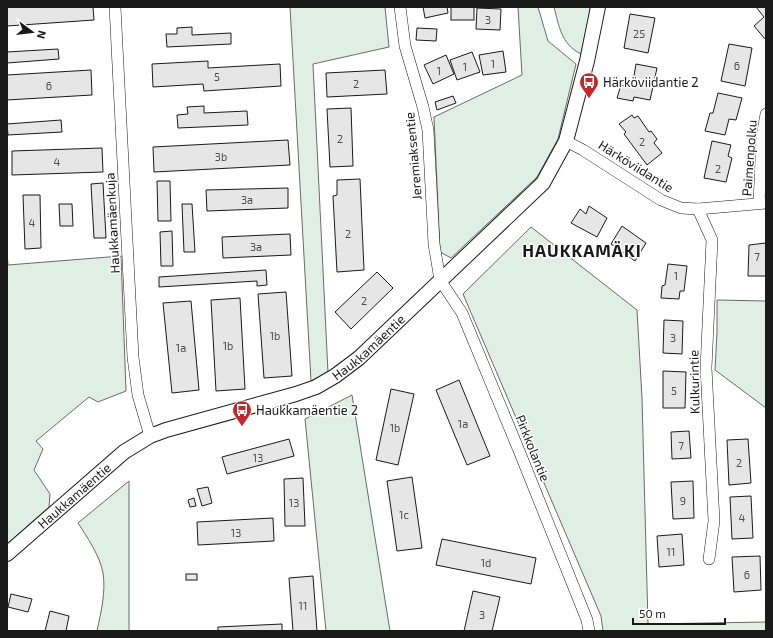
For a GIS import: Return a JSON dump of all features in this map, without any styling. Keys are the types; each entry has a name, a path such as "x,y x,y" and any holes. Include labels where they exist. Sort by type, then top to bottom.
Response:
{"street":[{"name":"Haukkamäenkuja","path":"116,7 133,357 138,395 150,436"},
{"name":"Jeremiaksentie","path":"400,7 405,46 423,107 428,130 434,244 440,280"},
{"name":"Haukkamäentie","path":"7,554 124,452 150,436 166,430 296,394 316,387 335,376 359,358 543,183 566,142 587,61 598,7"},
{"name":"Paimenpolku","path":"763,203 762,136 766,114"},
{"name":"Härköviidantie","path":"566,142 583,150 661,200 681,208 698,209 763,203"},
{"name":"Kulkurintie","path":"698,209 712,240 706,368 714,521 709,559"},
{"name":"Pirkkolantie","path":"440,280 462,313 587,620 589,631"}],"green space":[{"path":"290,7 385,7 389,47 313,64 328,373 311,381"},
{"path":"518,7 538,7 548,41 576,64 558,139 537,177 451,258 440,252 434,117 522,75"},
{"path":"554,7 591,7 581,54 574,50 565,40 559,28"},
{"path":"531,227 637,310 642,398 648,624 766,622 766,631 603,631 601,616 463,294"},
{"path":"7,252 8,265 121,256 126,391 98,402 89,397 36,441 43,449 34,470 50,494 49,507 7,544"},
{"path":"717,300 766,301 766,408 715,370"},
{"path":"352,395 390,631 326,631 305,419"},
{"path":"129,481 129,631 97,631 103,595 103,573 96,553 78,523"}],"building":[{"path":"7,7 93,7 94,20 7,26"},
{"path":"423,7 447,7 448,13 425,18"},
{"path":"451,7 474,7 474,20 451,20"},
{"path":"756,7 766,7 766,40 754,26 764,17"},
{"path":"477,8 501,9 500,30 476,29"},
{"path":"630,14 655,18 648,53 624,48"},
{"path":"192,27 192,35 231,33 231,44 167,47 166,34 177,34 177,28"},
{"path":"417,28 437,29 436,41 416,40"},
{"path":"729,44 752,48 745,86 721,81"},
{"path":"58,49 59,59 7,63 7,52"},
{"path":"503,51 506,72 483,75 479,55"},
{"path":"472,52 480,72 457,80 450,60"},
{"path":"446,55 454,74 433,84 424,65"},
{"path":"208,61 208,68 280,64 281,86 204,91 203,84 153,87 152,64"},
{"path":"636,64 657,68 650,100 634,97 633,101 617,98 621,85 625,86 627,81 633,82"},
{"path":"91,70 92,95 7,100 7,75"},
{"path":"385,70 387,94 327,97 326,73"},
{"path":"718,93 742,98 736,120 729,119 725,135 705,131 710,113 713,113"},
{"path":"453,96 456,103 437,110 435,102"},
{"path":"204,106 204,113 247,111 248,125 178,128 177,115 188,114 187,107"},
{"path":"351,108 353,166 330,167 327,109"},
{"path":"632,115 634,118 638,116 649,132 651,131 657,139 654,143 662,153 647,165 624,134 626,132 619,124"},
{"path":"61,120 62,132 8,135 7,124"},
{"path":"288,140 290,165 154,172 153,147"},
{"path":"712,141 731,145 728,156 732,158 726,182 704,178"},
{"path":"102,148 103,172 12,175 12,151"},
{"path":"360,179 364,270 337,272 333,196 337,195 337,180"},
{"path":"157,181 170,181 171,221 158,221"},
{"path":"103,183 106,238 94,238 91,184"},
{"path":"288,188 288,208 207,211 206,190"},
{"path":"23,195 40,195 41,248 25,249"},
{"path":"59,204 72,204 73,226 60,226"},
{"path":"182,204 192,204 195,252 184,252"},
{"path":"589,206 607,218 597,237 571,223 580,209 586,214"},
{"path":"622,226 646,243 635,261 611,244"},
{"path":"172,231 173,266 161,266 160,232"},
{"path":"290,234 291,255 223,258 222,237"},
{"path":"766,243 766,276 748,276 749,245"},
{"path":"668,264 687,266 684,291 680,291 679,299 661,298 662,286 665,285"},
{"path":"266,270 267,285 257,286 257,281 159,287 159,277"},
{"path":"377,272 393,288 351,329 335,312"},
{"path":"286,292 292,376 264,378 258,294"},
{"path":"240,298 245,389 216,391 211,300"},
{"path":"191,301 199,390 172,393 163,303"},
{"path":"664,320 683,321 682,354 663,353"},
{"path":"663,371 686,372 685,408 663,408"},
{"path":"459,380 490,456 467,465 436,390"},
{"path":"391,389 414,394 398,465 376,460"},
{"path":"689,431 691,458 672,459 671,432"},
{"path":"289,439 294,456 227,474 222,457"},
{"path":"748,439 751,483 729,485 727,440"},
{"path":"412,477 422,548 397,551 387,481"},
{"path":"303,478 305,526 285,526 284,479"},
{"path":"693,481 694,518 673,519 671,482"},
{"path":"208,487 212,503 202,506 197,489"},
{"path":"751,496 753,538 732,539 730,497"},
{"path":"194,498 196,506 190,507 188,500"},
{"path":"273,518 274,541 198,545 197,522"},
{"path":"682,534 684,565 659,567 657,536"},
{"path":"442,539 536,558 531,584 436,565"},
{"path":"760,556 761,590 734,592 732,557"},
{"path":"186,574 197,574 197,580 186,580"},
{"path":"313,576 317,631 293,631 289,578"},
{"path":"473,591 500,597 492,631 464,631"},
{"path":"11,594 32,599 28,612 8,607"},
{"path":"50,611 69,616 66,631 45,631"},
{"path":"282,624 282,631 218,631 218,627"}],"place":[{"name":"Härköviidantie 2","path":"589,99"},
{"name":"Haukkamäentie 2","path":"242,427"}],"district":[{"name":"HAUKKAMÄKI","path":"582,250"}]}
